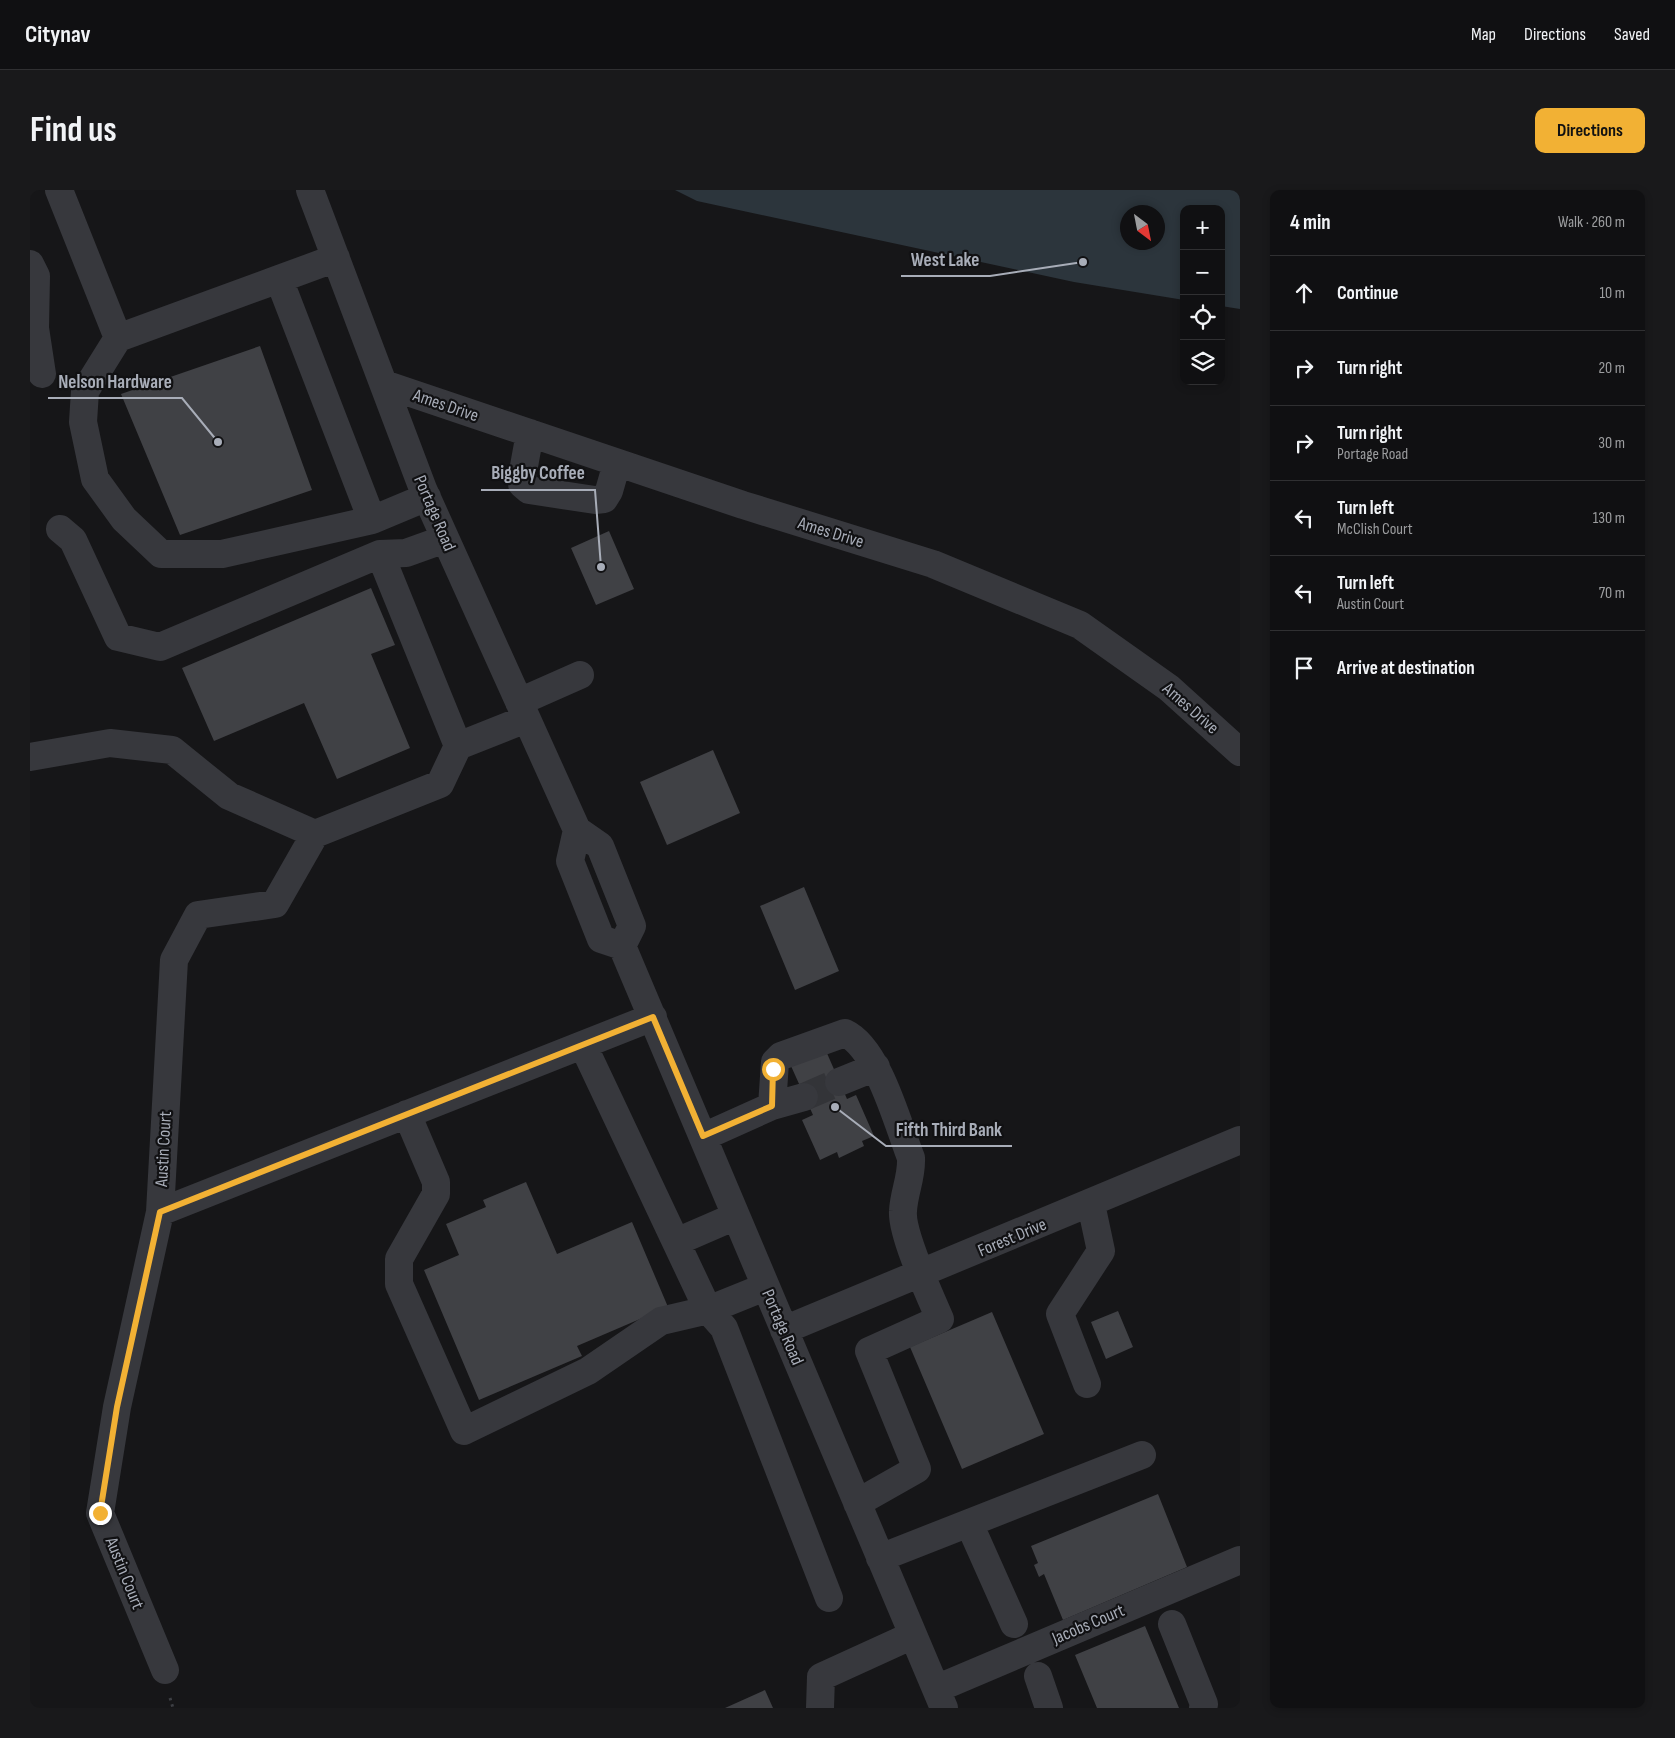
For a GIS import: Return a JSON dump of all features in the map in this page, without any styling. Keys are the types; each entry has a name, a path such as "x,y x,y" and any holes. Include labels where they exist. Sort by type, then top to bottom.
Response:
{"street":[{"path":"59,190 118,338"},
{"name":"Portage Road","path":"310,190 427,497 577,830 570,861 601,939 622,946 940,1698"},
{"path":"336,258 118,338 85,391 83,422 95,479 124,519 161,554 222,554 372,520 427,497"},
{"path":"30,264 36,276 37,308 35,328 42,374"},
{"path":"279,280 372,520"},
{"name":"Ames Drive","path":"384,384 743,505 932,564 1080,626 1169,688 1240,752"},
{"path":"530,433 522,477 522,484 529,490 595,500 604,499 609,491 618,463"},
{"path":"60,529 73,540 118,637 160,647 380,554 406,554 445,538"},
{"path":"380,554 458,746"},
{"path":"30,757 110,743 172,750 229,796 315,834 440,784 458,746 580,675"},
{"name":"Austin Court","path":"165,1670 100,1513 117,1407 160,1212 174,960 198,915 275,904 315,834"},
{"path":"160,1212 653,1017"},
{"path":"772,1106 773,1069 775,1062 782,1056 845,1033 863,1046 876,1067 912,1158 912,1174 902,1212 921,1274 940,1319 869,1351 917,1469 857,1503"},
{"path":"583,1045 708,1310 724,1328 829,1598"},
{"path":"839,1082 876,1067"},
{"path":"703,1136 772,1106 804,1096"},
{"path":"407,1114 436,1182 436,1194 399,1259 399,1284 464,1431 588,1371 661,1321 708,1310 765,1286"},
{"name":"Forest Drive","path":"784,1330 1091,1204 1240,1140"},
{"path":"1087,1384 1060,1314 1101,1251 1091,1204"},
{"path":"676,1242 736,1216"},
{"path":"880,1558 1142,1455"},
{"path":"969,1523 1014,1624"},
{"name":"Jacobs Court","path":"940,1698 1240,1560"},
{"path":"1172,1624 1204,1704 1203,1708"},
{"path":"820,1708 821,1677 913,1635"},
{"path":"1038,1676 1049,1708"}],"shaded area":[{"path":"675,190 1240,190 1240,309 1225,307 1225,205 1180,205 1180,299 1074,282 697,201"}],"building":[{"path":"260,346 312,490 180,535 121,394"},
{"path":"609,531 634,589 596,605 571,548"},
{"path":"371,588 395,645 371,654 410,748 337,779 304,703 214,741 182,668"},
{"path":"713,750 740,813 667,845 640,782"},
{"path":"804,887 839,971 795,990 760,906"},
{"path":"826,1051 847,1099 856,1095 874,1136 862,1141 864,1146 839,1158 837,1152 820,1160 802,1120 813,1115 791,1066"},
{"path":"526,1182 557,1254 632,1222 668,1307 577,1346 582,1356 479,1400 424,1270 459,1255 446,1224 486,1207 483,1200"},
{"path":"1118,1311 1133,1347 1106,1359 1091,1322"},
{"path":"992,1312 1044,1434 962,1469 910,1347"},
{"path":"1158,1494 1187,1567 1063,1620 1044,1574 1039,1577 1034,1565 1038,1563 1031,1546"},
{"path":"1145,1626 1179,1708 1097,1708 1075,1655"},
{"path":"765,1690 773,1708 725,1708"}],"tunnel":[{"path":"804,1097 839,1082"}],"place":[{"name":"West Lake","path":"1083,262"},
{"name":"Nelson Hardware","path":"218,442"},
{"name":"Biggby Coffee","path":"601,567"},
{"name":"Fifth Third Bank","path":"835,1107"}],"route":[{"path":"100,1513 117,1407 160,1212 653,1017 703,1136 772,1106 773,1069"}]}
